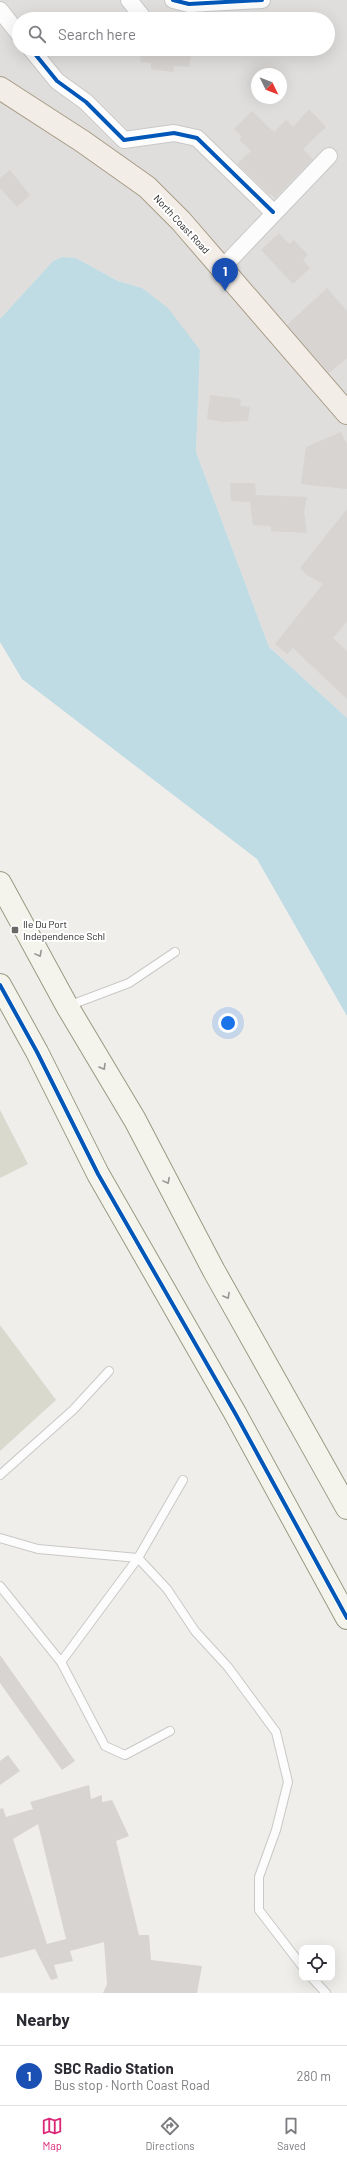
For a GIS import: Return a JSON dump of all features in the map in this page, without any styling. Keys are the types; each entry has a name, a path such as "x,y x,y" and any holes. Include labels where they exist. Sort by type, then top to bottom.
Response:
{"main road":[{"name":"North Coast Road","path":"0,88 82,141 147,187 181,221 347,413"}],"street":[{"path":"129,0 138,12"},
{"path":"173,0 189,4 262,0"},
{"path":"0,10 12,25"},
{"path":"37,56 57,81 86,102 104,118 124,140 174,133 197,138 273,212"},
{"path":"222,268 273,212 329,156"},
{"path":"0,883 67,1006 135,1120 214,1272 347,1508"},
{"path":"0,985 37,1052 98,1174 179,1318 232,1406 347,1618"}],"lane":[{"path":"67,1006 129,983 175,952"},
{"path":"0,1475 73,1410 109,1371"},
{"path":"61,1662 138,1558 183,1480"},
{"path":"0,1538 38,1549 138,1558 167,1589 195,1631 228,1667 276,1732 288,1782 276,1830 259,1877 259,1910 299,1962"},
{"path":"0,1586 61,1662 105,1746 125,1754 170,1731"},
{"path":"315,1981 326,1993"}],"shaded area":[{"path":"0,0 347,0 347,718 269,647 196,452 200,350 142,288 118,281 76,258 62,257 53,261 0,319"},
{"path":"0,1110 28,1164 0,1178"},
{"path":"0,1325 56,1400 0,1451"}],"water":[{"path":"62,257 76,258 118,281 142,288 168,308 200,350 196,452 269,647 347,718 347,1016 257,859 22,679 0,642 0,319 53,261"}],"building":[{"path":"141,56 191,56 189,67 174,66 173,72 151,69 151,63 140,62"},
{"path":"309,109 326,127 304,148 304,150 313,159 275,198 237,164 251,151 239,139 242,137 234,129 252,111 274,132 286,120 293,127"},
{"path":"10,170 30,195 17,207 0,188 0,178"},
{"path":"279,233 289,244 294,240 308,255 303,260 310,268 293,284 261,250"},
{"path":"327,288 347,311 347,358 329,373 287,325"},
{"path":"210,395 241,399 240,406 250,407 248,421 223,422 207,419"},
{"path":"341,432 347,444 347,489 301,484 306,447"},
{"path":"230,483 255,483 256,495 307,497 304,512 307,533 271,531 271,526 253,525 250,502 231,501"},
{"path":"347,509 347,621 333,638 347,651 347,699 293,648 287,654 275,644 323,584 307,575 300,568"},
{"path":"0,1655 75,1761 62,1770 0,1683"},
{"path":"8,1755 20,1771 0,1785 0,1761"},
{"path":"89,1785 91,1799 102,1795 102,1802 112,1800 129,1836 116,1841 139,1935 149,1935 151,1960 202,1966 197,1993 103,1993 107,1984 104,1942 70,1951 73,1961 54,1965 58,1978 51,1980 35,1949 0,1958 0,1809 3,1808 6,1817 33,1809 30,1802","holes":["38,1824 68,1947 66,1939 47,1944 13,1839"]}],"cycle path":[{"path":"173,0 189,4 262,0"},
{"path":"37,56 57,81 86,102 124,140 174,133 197,138 273,212"},
{"path":"0,985 37,1052 98,1174 235,1413 347,1618"}],"place":[{"name":"SBC Radio Station","path":"225,291"},
{"name":"Ile Du Port Independence Schl","path":"15,930"}]}
